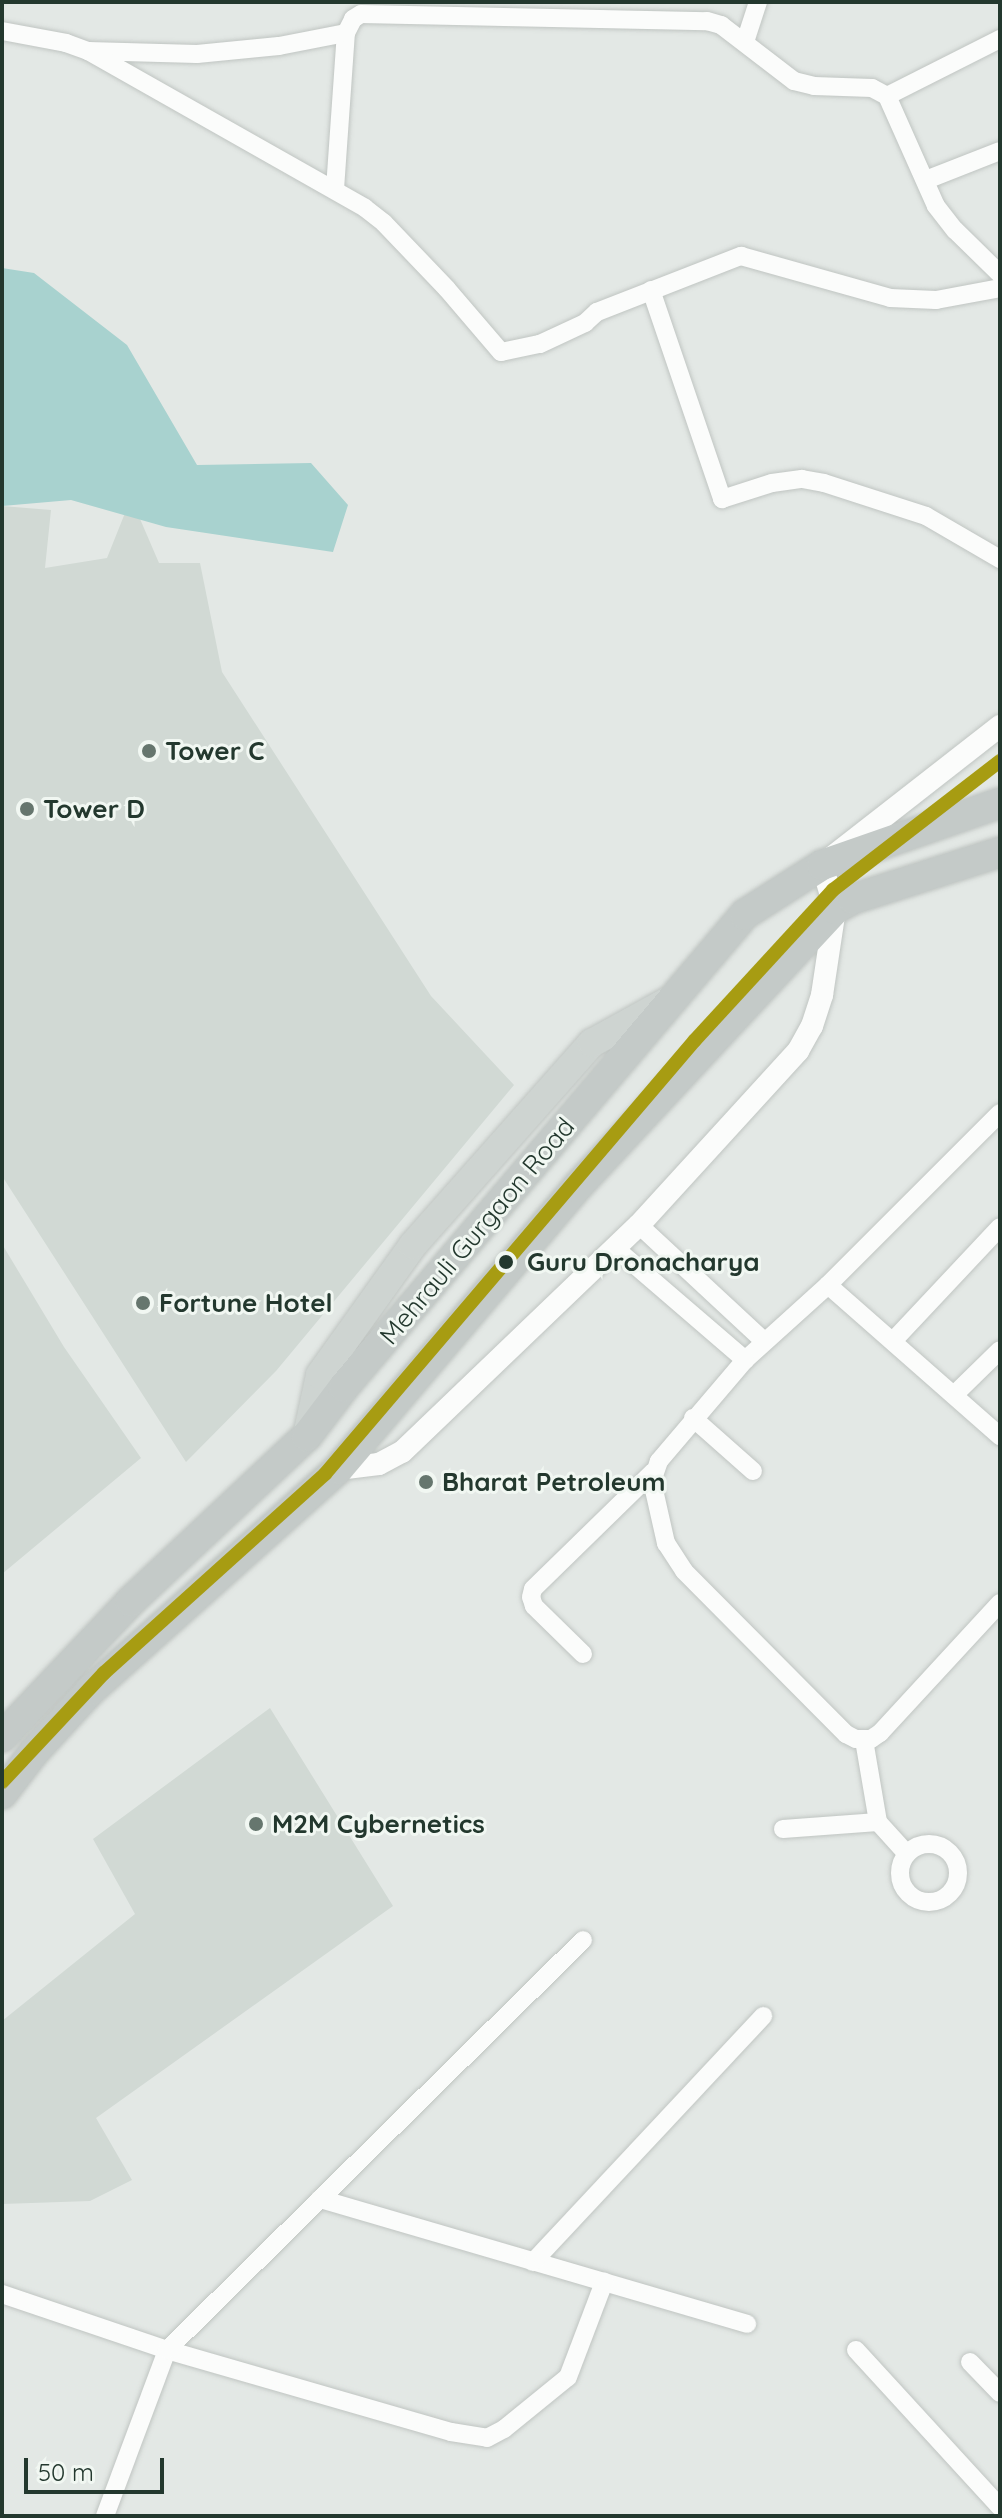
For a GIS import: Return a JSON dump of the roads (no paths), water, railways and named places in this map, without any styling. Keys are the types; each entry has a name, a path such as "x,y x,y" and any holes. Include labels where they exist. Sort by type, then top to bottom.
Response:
{"highway":[{"name":"Mehrauli Gurgaon Road","path":"2,1737 131,1601 307,1436 344,1387 745,914 822,865 1000,803"},
{"name":"Mehrauli Gurgaon Road","path":"2,1794 34,1752 91,1690 338,1469 577,1187 835,909 853,899 1000,852"}],"street":[{"path":"745,42 758,2"},
{"path":"335,189 346,33 353,19 361,14 675,17 721,25 794,81 814,86 872,88 887,96 946,220 1000,274"},
{"path":"2,31 88,51 197,54 279,46 346,33"},
{"path":"2,42 27,35"},
{"path":"887,96 1000,39"},
{"path":"88,51 335,189 384,223 501,352 540,344 585,323 597,312 741,256 890,298 936,300 1000,288"},
{"path":"926,180 1000,151"},
{"path":"651,290 722,499 772,483 802,479 824,483 926,516 1000,559"},
{"path":"338,1469 379,1464 402,1452 639,1225 798,1051 812,1026 822,995 835,909 822,865 996,736"},
{"path":"583,1654 534,1606 531,1597 533,1589 653,1472 693,1418 745,1360 828,1285 1000,1113"},
{"path":"639,1225 764,1341"},
{"path":"893,1341 1000,1227"},
{"path":"615,1248 745,1360"},
{"path":"828,1285 1000,1436"},
{"path":"954,1395 1000,1350"},
{"path":"693,1418 753,1471"},
{"path":"653,1472 662,1530 684,1571 846,1734 864,1740 880,1733 999,1606"},
{"path":"864,1740 878,1822 907,1854"},
{"path":"783,1829 878,1822"},
{"path":"105,2516 167,2350 583,1940"},
{"path":"533,2262 763,2016"},
{"path":"320,2199 747,2324"},
{"path":"2,2294 167,2350 451,2432 487,2438 504,2429 568,2377 604,2282"},
{"path":"856,2350 1000,2507"},
{"path":"970,2362 1000,2393"}],"water":[{"path":"2,268 34,273 127,345 197,465 311,463 348,505 333,552 166,527 71,500 2,506"}],"place":[{"name":"Tower C","path":"149,751"},
{"name":"Tower D","path":"27,809"},
{"name":"Guru Dronacharya","path":"506,1262"},
{"name":"Fortune Hotel","path":"143,1303"},
{"name":"Bharat Petroleum","path":"426,1482"},
{"name":"M2M Cybernetics","path":"256,1824"}]}
